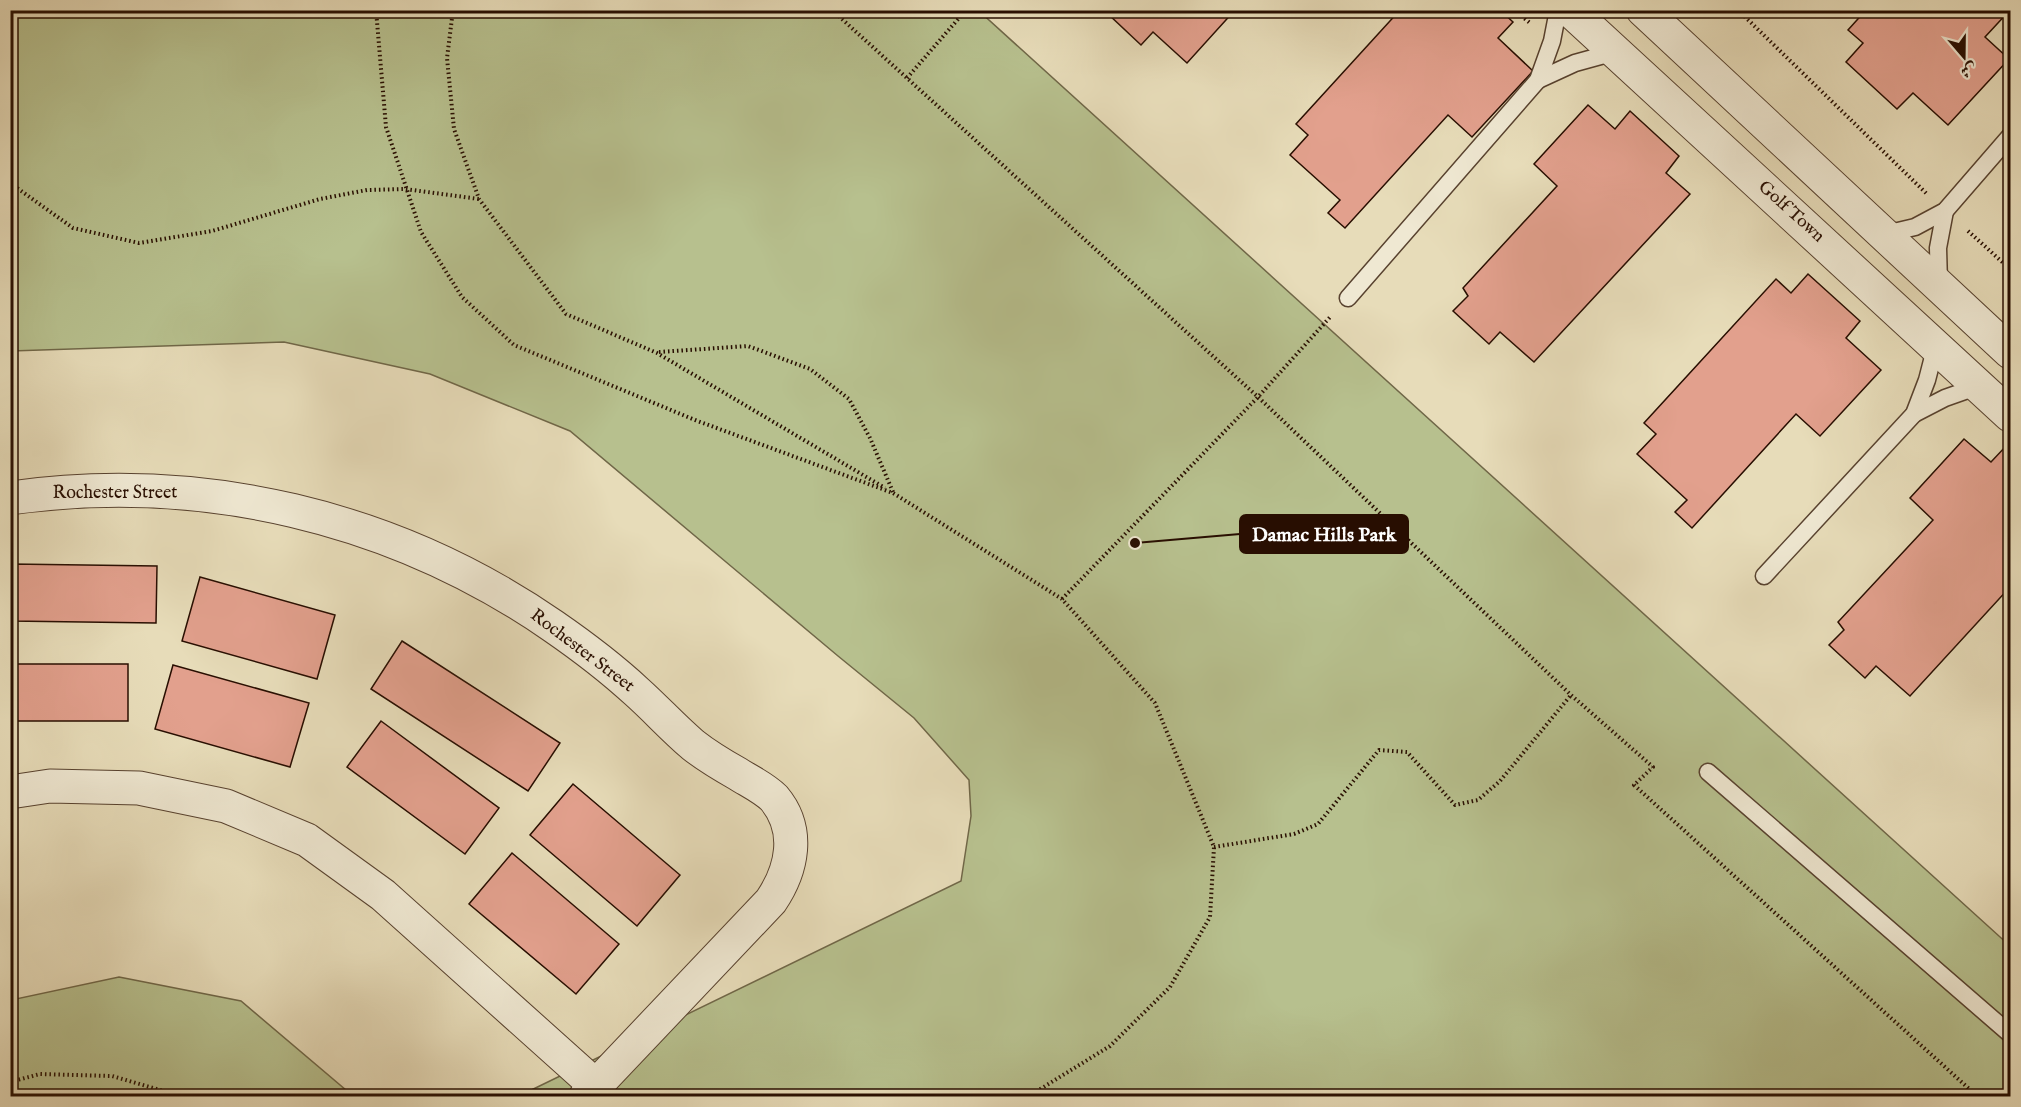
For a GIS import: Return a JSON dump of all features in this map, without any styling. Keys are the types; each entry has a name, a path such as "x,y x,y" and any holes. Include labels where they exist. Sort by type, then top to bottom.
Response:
{"street":[{"name":"Golf Town","path":"1570,10 2010,415"},
{"path":"1642,10 2010,352"},
{"name":"Rochester Street","path":"10,498 98,490 155,490 211,495 266,504 321,517 418,552 501,593 554,626 636,691 693,745 774,798 789,830 791,849 789,867 782,885 771,901 591,1091 383,895 307,840 226,807 139,789 50,786 10,792"}],"lane":[{"path":"1348,298 1538,80 1552,41 1558,10"},
{"path":"1538,80 1575,63 1615,52"},
{"path":"1881,232 1915,227 1945,211 2010,136"},
{"path":"1940,286 1938,248 1945,211"},
{"path":"1914,414 1927,380 1936,345"},
{"path":"1764,576 1914,414 1946,398 1979,386"},
{"path":"1708,772 2010,1034"}],"path":[{"path":"376,10 386,127 421,232 462,297 514,345 695,420 893,493"},
{"path":"453,10 447,58 454,129 479,199 566,314 657,352 893,493 1062,599 1155,703 1214,847 1210,917 1170,987 1110,1046 1029,1096"},
{"path":"832,10 1258,397 1571,695 1653,767 1634,785 1977,1096"},
{"path":"907,78 966,10"},
{"path":"1738,10 1945,211 2010,269"},
{"path":"10,183 73,228 139,243 212,231 320,200 368,190 405,189 479,199"},
{"path":"1062,599 1258,397 1348,298"},
{"path":"657,352 748,346 810,369 849,399 870,438 893,493"},
{"path":"1214,847 1294,834 1318,824 1379,750 1407,752 1455,805 1478,800 1500,781 1571,695"},
{"path":"10,1082 40,1074 112,1076 181,1096"}],"green space":[{"path":"10,11 979,11 2010,946 2010,1096 519,1096 961,881 971,816 969,780 914,718 570,431 430,374 284,342 11,351"},
{"path":"119,977 241,1001 353,1096 11,1096 11,1000"}],"building":[{"path":"1107,10 1235,10 1187,63 1153,32 1141,45 1106,12"},
{"path":"1400,10 1500,10 1513,22 1498,38 1533,71 1472,137 1448,115 1345,228 1328,213 1340,200 1290,155 1308,135 1296,124"},
{"path":"1866,10 2010,10 1985,37 2009,59 1948,125 1913,93 1897,109 1846,62 1863,43 1848,30"},
{"path":"1588,105 1615,129 1630,111 1679,156 1666,173 1690,194 1534,362 1500,332 1489,344 1453,311 1468,296 1463,288 1557,186 1534,164"},
{"path":"1808,274 1860,321 1846,338 1881,370 1820,436 1796,414 1692,528 1675,512 1687,500 1637,454 1656,434 1644,423 1776,279 1791,293"},
{"path":"1964,439 1991,462 2006,446 2010,450 2010,587 1910,696 1876,666 1865,678 1829,645 1844,630 1838,622 1933,520 1910,498"},
{"path":"11,564 157,566 156,623 10,621"},
{"path":"200,577 335,615 317,679 182,641"},
{"path":"402,641 560,743 528,791 371,689"},
{"path":"10,664 128,664 128,721 10,721"},
{"path":"173,665 309,703 290,767 155,729"},
{"path":"381,721 499,808 465,854 347,767"},
{"path":"573,784 680,875 637,926 530,835"},
{"path":"512,853 619,944 576,994 469,904"}],"place":[{"name":"Damac Hills Park","path":"1135,543"}]}
